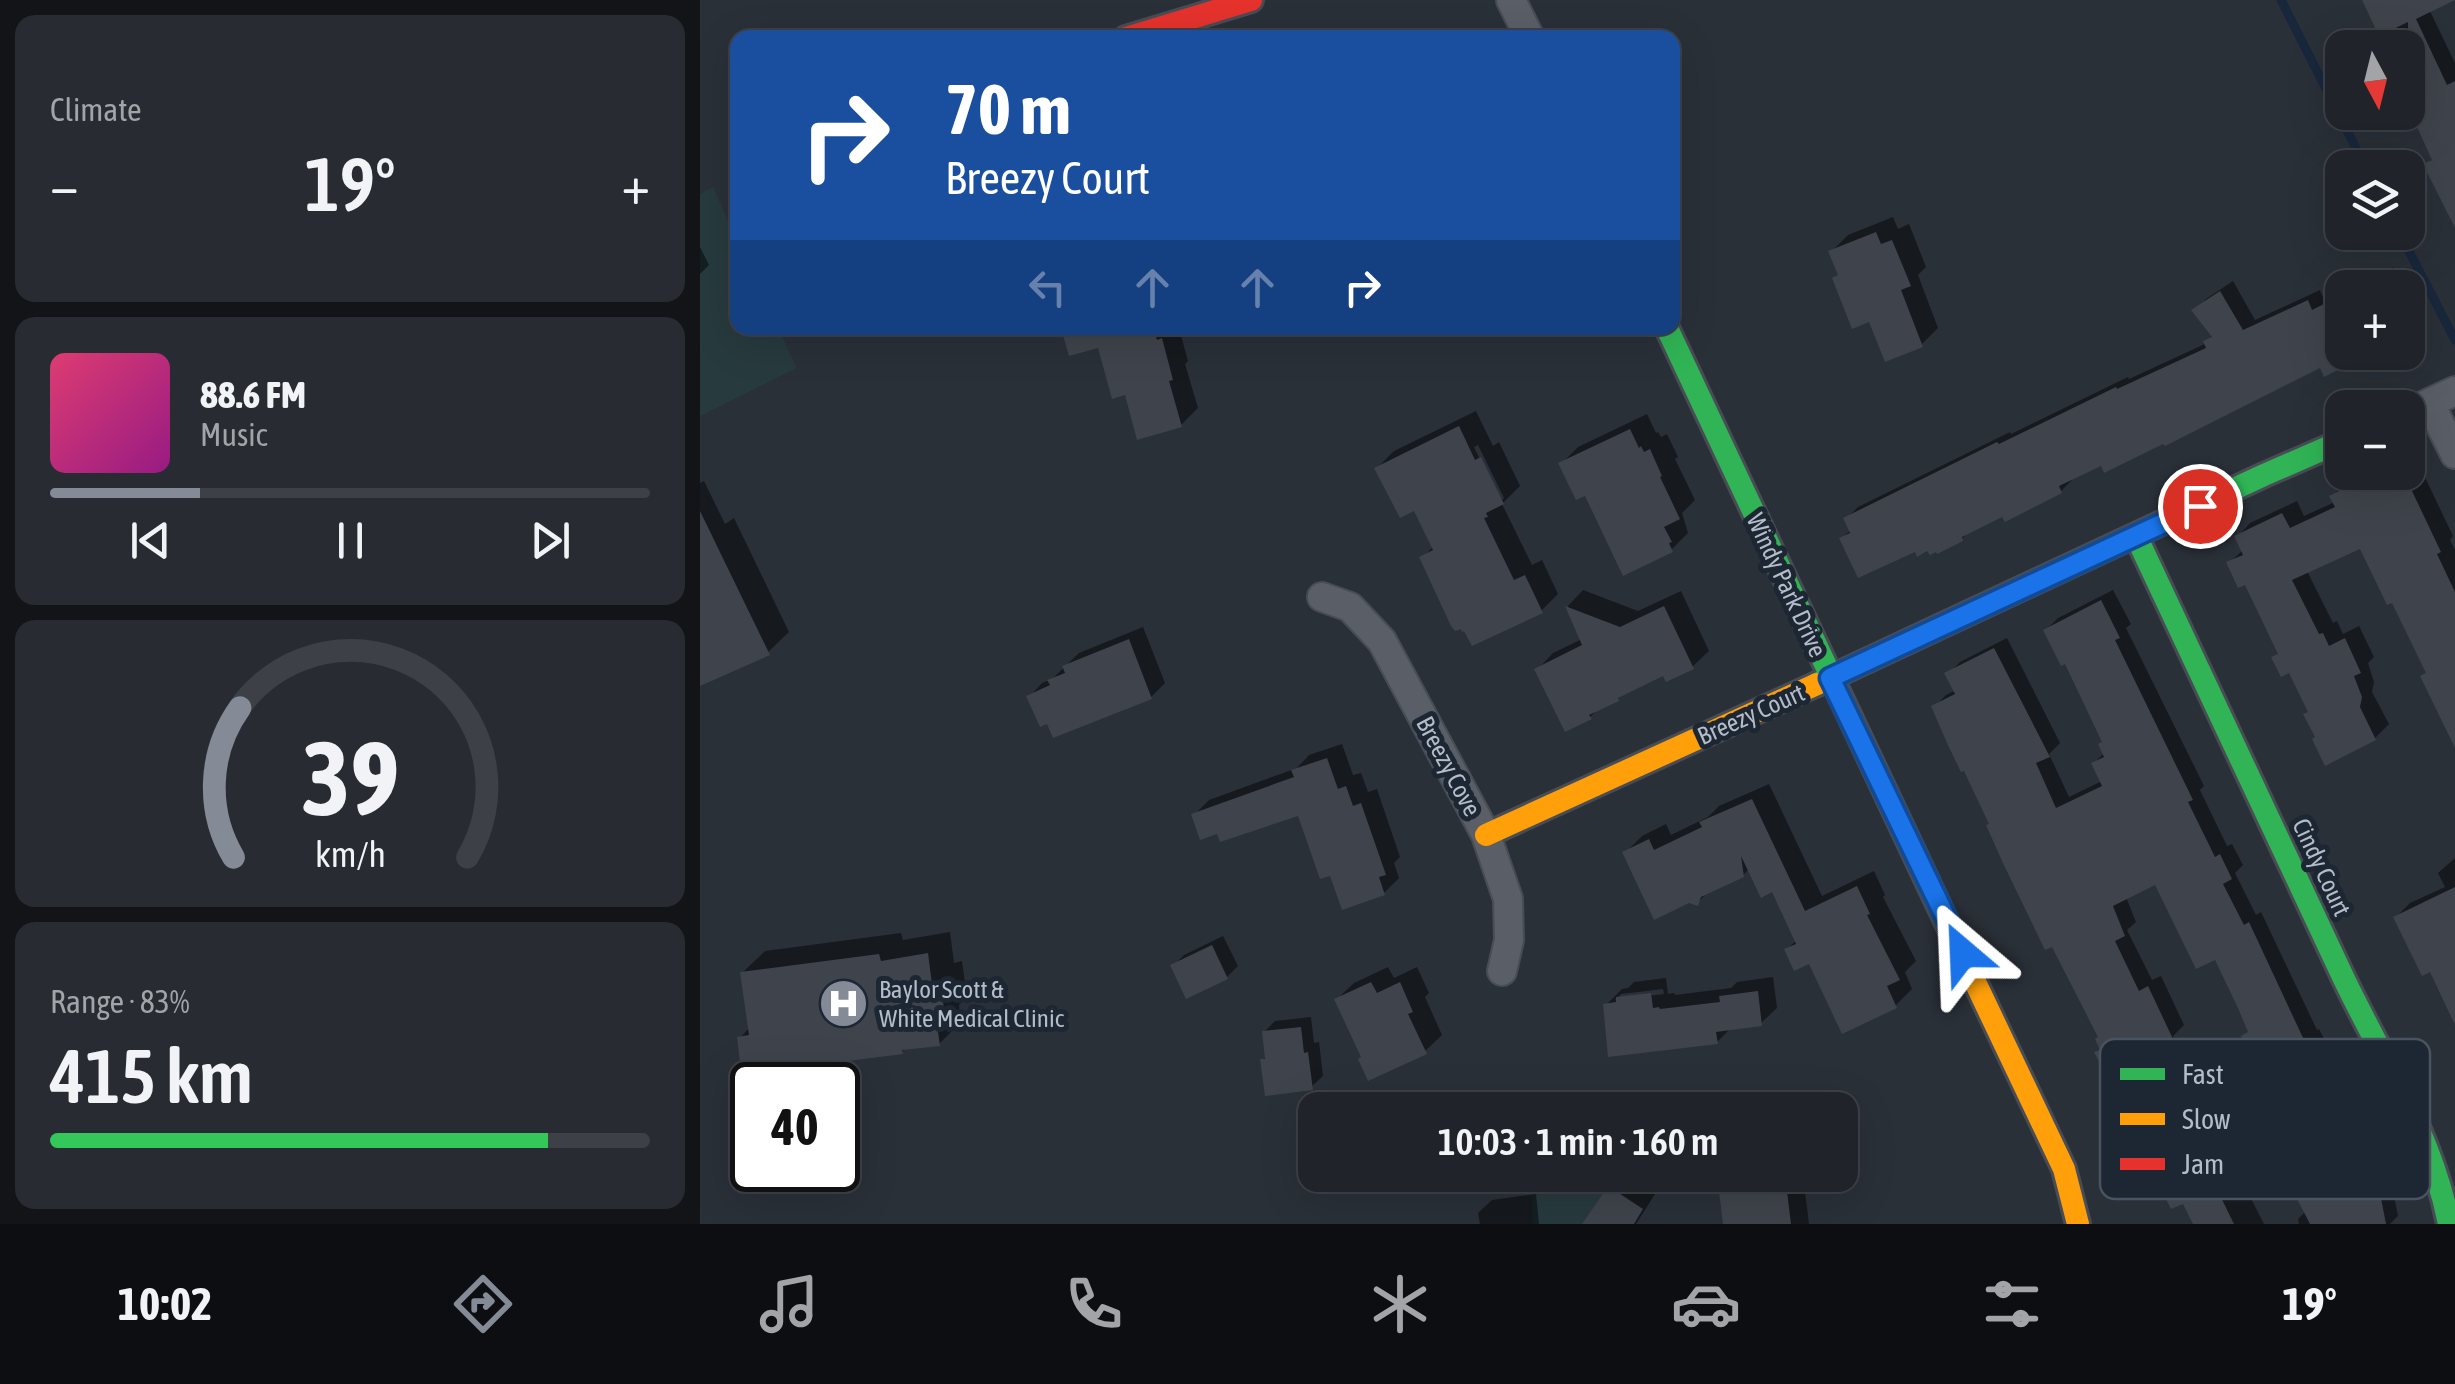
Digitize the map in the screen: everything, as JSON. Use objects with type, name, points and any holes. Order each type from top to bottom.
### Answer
[{"type":"street","points":[[1152,30],[1251,0]]},
{"type":"street","points":[[1512,0],[1526,30]]},
{"type":"street","name":"Windy Park Drive","points":[[1670,335],[2057,1152],[2078,1224]]},
{"type":"street","points":[[2431,403],[2455,454]]},
{"type":"street","name":"Breezy Court","points":[[1486,834],[2325,449]]},
{"type":"street","name":"Cindy Court","points":[[2136,536],[2373,1039]]},
{"type":"street","name":"Breezy Cove","points":[[1322,597],[1350,607],[1382,641],[1486,834],[1508,899],[1509,940],[1502,970]]},
{"type":"street","name":"Cindy Court","points":[[2430,1156],[2443,1190],[2449,1224]]},
{"type":"green space","points":[[713,187],[730,225],[730,335],[781,335],[797,368],[700,416],[700,194]]},
{"type":"green space","points":[[1604,1192],[1582,1224],[1533,1224],[1531,1195]]},
{"type":"building","points":[[2362,0],[2455,0],[2416,19],[2421,30],[2408,30],[2408,22],[2391,30],[2376,30]]},
{"type":"building","points":[[2425,38],[2447,85],[2455,81],[2455,228],[2425,168],[2425,163],[2432,160],[2418,130],[2425,130]]},
{"type":"building","points":[[1876,232],[1881,244],[1892,240],[1911,286],[1901,290],[1923,347],[1885,362],[1869,322],[1852,329],[1832,278],[1838,275],[1828,251]]},
{"type":"building","points":[[2220,291],[2243,330],[2308,300],[2312,310],[2325,304],[2325,370],[2338,370],[2324,377],[2320,368],[2165,446],[2104,473],[2101,466],[2059,486],[2062,493],[2005,522],[2002,517],[1937,554],[1927,551],[1917,557],[1915,552],[1858,578],[1839,538],[1850,533],[1843,518],[1997,442],[2206,348],[2203,341],[2212,337],[2191,310]]},
{"type":"building","points":[[1063,335],[1162,338],[1182,427],[1137,440],[1125,395],[1112,399],[1098,348],[1069,356]]},
{"type":"building","points":[[1459,426],[1475,460],[1481,457],[1504,504],[1484,518],[1514,580],[1525,575],[1543,613],[1472,646],[1464,631],[1455,631],[1451,626],[1419,557],[1433,550],[1414,511],[1400,518],[1374,468]]},
{"type":"building","points":[[1630,429],[1639,448],[1644,452],[1650,449],[1680,519],[1664,527],[1673,552],[1623,576],[1585,496],[1576,500],[1558,463]]},
{"type":"building","points":[[2341,490],[2412,490],[2455,592],[2455,748],[2420,676],[2426,673],[2360,549],[2292,580],[2329,646],[2345,638],[2361,673],[2354,676],[2362,697],[2360,707],[2376,740],[2325,766],[2303,714],[2308,712],[2289,673],[2281,677],[2271,657],[2278,654],[2245,585],[2238,588],[2226,562],[2243,555],[2234,536],[2282,513],[2290,528],[2335,507],[2329,496]]},
{"type":"building","points":[[700,511],[770,655],[700,686]]},
{"type":"building","points":[[2101,600],[2120,638],[2115,640],[2193,800],[2188,802],[2215,857],[2220,854],[2232,879],[2223,884],[2244,925],[2249,922],[2304,1039],[2242,1039],[2241,1036],[2248,1032],[2215,960],[2196,969],[2155,885],[2113,906],[2125,936],[2115,941],[2139,991],[2148,986],[2173,1039],[2100,1039],[2100,1050],[2095,1039],[2098,1037],[2052,947],[2045,950],[1931,706],[1955,694],[1944,673],[1994,648],[2050,757],[2036,763],[2056,808],[2102,786],[2091,763],[2104,757],[2098,744],[2102,742],[2065,664],[2061,666],[2043,630]]},
{"type":"building","points":[[1565,606],[1620,627],[1664,606],[1694,669],[1666,682],[1663,676],[1618,698],[1619,701],[1589,715],[1592,719],[1565,732],[1534,669],[1582,645]]},
{"type":"building","points":[[1129,639],[1152,699],[1053,738],[1047,724],[1040,727],[1026,696],[1050,685],[1047,680],[1065,673],[1062,666]]},
{"type":"building","points":[[1327,758],[1338,789],[1346,786],[1353,806],[1361,803],[1386,875],[1379,877],[1385,895],[1342,910],[1330,876],[1320,879],[1298,816],[1220,842],[1217,834],[1200,840],[1191,814],[1294,777],[1291,770]]},
{"type":"building","points":[[1752,799],[1805,911],[1857,886],[1900,980],[1887,986],[1897,1008],[1842,1034],[1809,964],[1794,971],[1784,949],[1796,944],[1772,892],[1761,898],[1741,856],[1744,877],[1701,897],[1698,906],[1689,903],[1654,920],[1622,852],[1649,839],[1654,850],[1702,827],[1699,822]]},
{"type":"building","points":[[2455,887],[2455,1025],[2430,972],[2422,976],[2393,917]]},
{"type":"building","points":[[1212,945],[1228,979],[1186,999],[1170,965]]},
{"type":"building","name":"Baylor Scott & White Medical Clinic","points":[[928,953],[932,984],[940,982],[946,1022],[937,1024],[940,1046],[840,1062],[740,1062],[737,1037],[749,1035],[740,972],[879,954],[881,961]]},
{"type":"building","points":[[1371,982],[1377,993],[1400,982],[1413,1012],[1408,1014],[1427,1054],[1368,1081],[1334,999]]},
{"type":"building","points":[[1758,991],[1762,1026],[1716,1032],[1718,1044],[1608,1057],[1603,1004],[1616,1002],[1616,997],[1651,993],[1653,1008],[1660,1009],[1720,1002],[1719,996]]},
{"type":"building","points":[[1301,1027],[1313,1090],[1265,1096],[1260,1059],[1265,1059],[1262,1031]]},
{"type":"building","points":[[1604,1192],[1617,1192],[1643,1209],[1634,1224],[1582,1224]]},
{"type":"building","points":[[1719,1192],[1787,1192],[1791,1224],[1723,1224]]},
{"type":"building","points":[[2166,1199],[2222,1199],[2234,1224],[2193,1224],[2183,1204],[2171,1209]]},
{"type":"building","points":[[2297,1199],[2381,1199],[2386,1224],[2310,1224]]},
{"type":"waterway","points":[[2281,0],[2357,150]]},
{"type":"waterway","points":[[2408,250],[2455,340]]},
{"type":"traffic: fast","points":[[1670,335],[1947,923]]},
{"type":"traffic: fast","points":[[1817,684],[2325,448]]},
{"type":"traffic: fast","points":[[2136,536],[2375,1039]]},
{"type":"traffic: fast","points":[[2430,1157],[2449,1224]]},
{"type":"traffic: slow","points":[[1486,835],[1817,684]]},
{"type":"traffic: slow","points":[[1947,923],[2064,1169],[2078,1224]]},
{"type":"traffic: jam","points":[[1152,30],[1251,0]]},
{"type":"place","name":"Baylor Scott & White Medical Clinic","points":[[844,1003]]},
{"type":"route","points":[[1963,953],[1830,678],[2200,506]]}]
